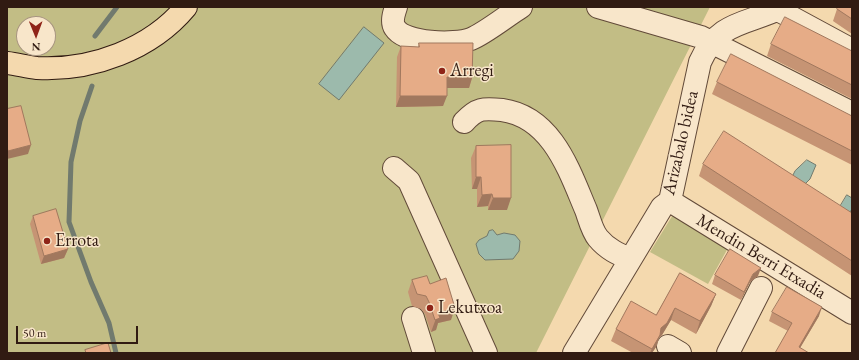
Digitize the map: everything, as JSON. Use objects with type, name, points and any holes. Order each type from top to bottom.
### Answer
[{"type":"main road","points":[[7,63],[38,68],[68,67],[106,61],[141,44],[174,21],[186,7]]},
{"type":"street","points":[[396,7],[393,23],[395,29],[411,38],[438,42],[472,39],[520,7]]},
{"type":"street","points":[[598,7],[700,37],[712,42],[852,113]]},
{"type":"street","points":[[780,8],[852,50]]},
{"type":"street","name":"Arizabalo bidea","points":[[574,353],[662,207],[670,201],[700,62],[705,50],[728,28],[780,8]]},
{"type":"street","points":[[464,122],[472,113],[484,108],[506,111],[522,117],[540,129],[553,141],[565,161],[597,237],[611,250],[630,259]]},
{"type":"street","points":[[394,168],[409,181],[486,353]]},
{"type":"street","name":"Mendin Berri Etxadia","points":[[670,201],[852,312]]},
{"type":"street","points":[[736,350],[763,298]]},
{"type":"street","points":[[413,318],[424,353]]},
{"type":"shaded area","points":[[7,7],[710,7],[536,353],[7,353]]},
{"type":"shaded area","points":[[364,27],[384,43],[339,100],[319,84]]},
{"type":"shaded area","points":[[807,160],[816,165],[810,179],[801,188],[790,181],[795,171]]},
{"type":"shaded area","points":[[847,195],[852,198],[852,209],[844,221],[835,215]]},
{"type":"shaded area","points":[[674,213],[728,248],[708,284],[650,252]]},
{"type":"shaded area","points":[[493,230],[497,235],[504,233],[515,235],[520,241],[519,251],[513,259],[485,260],[479,254],[476,244],[479,240],[487,236],[489,231]]},
{"type":"building","points":[[838,7],[852,7],[852,19],[837,9]]},
{"type":"building","points":[[785,17],[852,51],[852,85],[771,44]]},
{"type":"building","points":[[419,43],[473,43],[472,78],[447,77],[447,96],[400,96],[401,46],[419,47]]},
{"type":"building","points":[[731,54],[852,116],[852,151],[717,82]]},
{"type":"building","points":[[21,106],[31,145],[8,151],[7,109]]},
{"type":"building","points":[[724,131],[852,213],[852,261],[703,164]]},
{"type":"building","points":[[511,145],[511,198],[493,198],[492,194],[482,195],[481,177],[476,177],[476,146]]},
{"type":"building","name":"Errota","points":[[56,209],[68,249],[44,256],[33,216]]},
{"type":"building","points":[[730,249],[761,268],[753,274],[744,292],[715,275]]},
{"type":"building","points":[[680,273],[716,294],[700,321],[675,308],[667,323],[661,328],[660,335],[652,349],[616,329],[631,301],[656,315]]},
{"type":"building","points":[[427,276],[430,284],[446,278],[455,308],[438,313],[440,318],[435,320],[426,296],[417,294],[412,280]]},
{"type":"building","points":[[787,287],[822,307],[799,347],[809,353],[775,353],[792,323],[772,312]]},
{"type":"building","points":[[108,343],[111,353],[86,353],[85,350]]},
{"type":"waterway","points":[[95,36],[117,7]]},
{"type":"waterway","points":[[92,86],[80,121],[71,162],[69,222],[91,282],[109,323],[116,353]]},
{"type":"place","name":"Arregi","points":[[442,71]]},
{"type":"place","name":"Errota","points":[[47,241]]},
{"type":"place","name":"Lekutxoa","points":[[430,308]]}]
